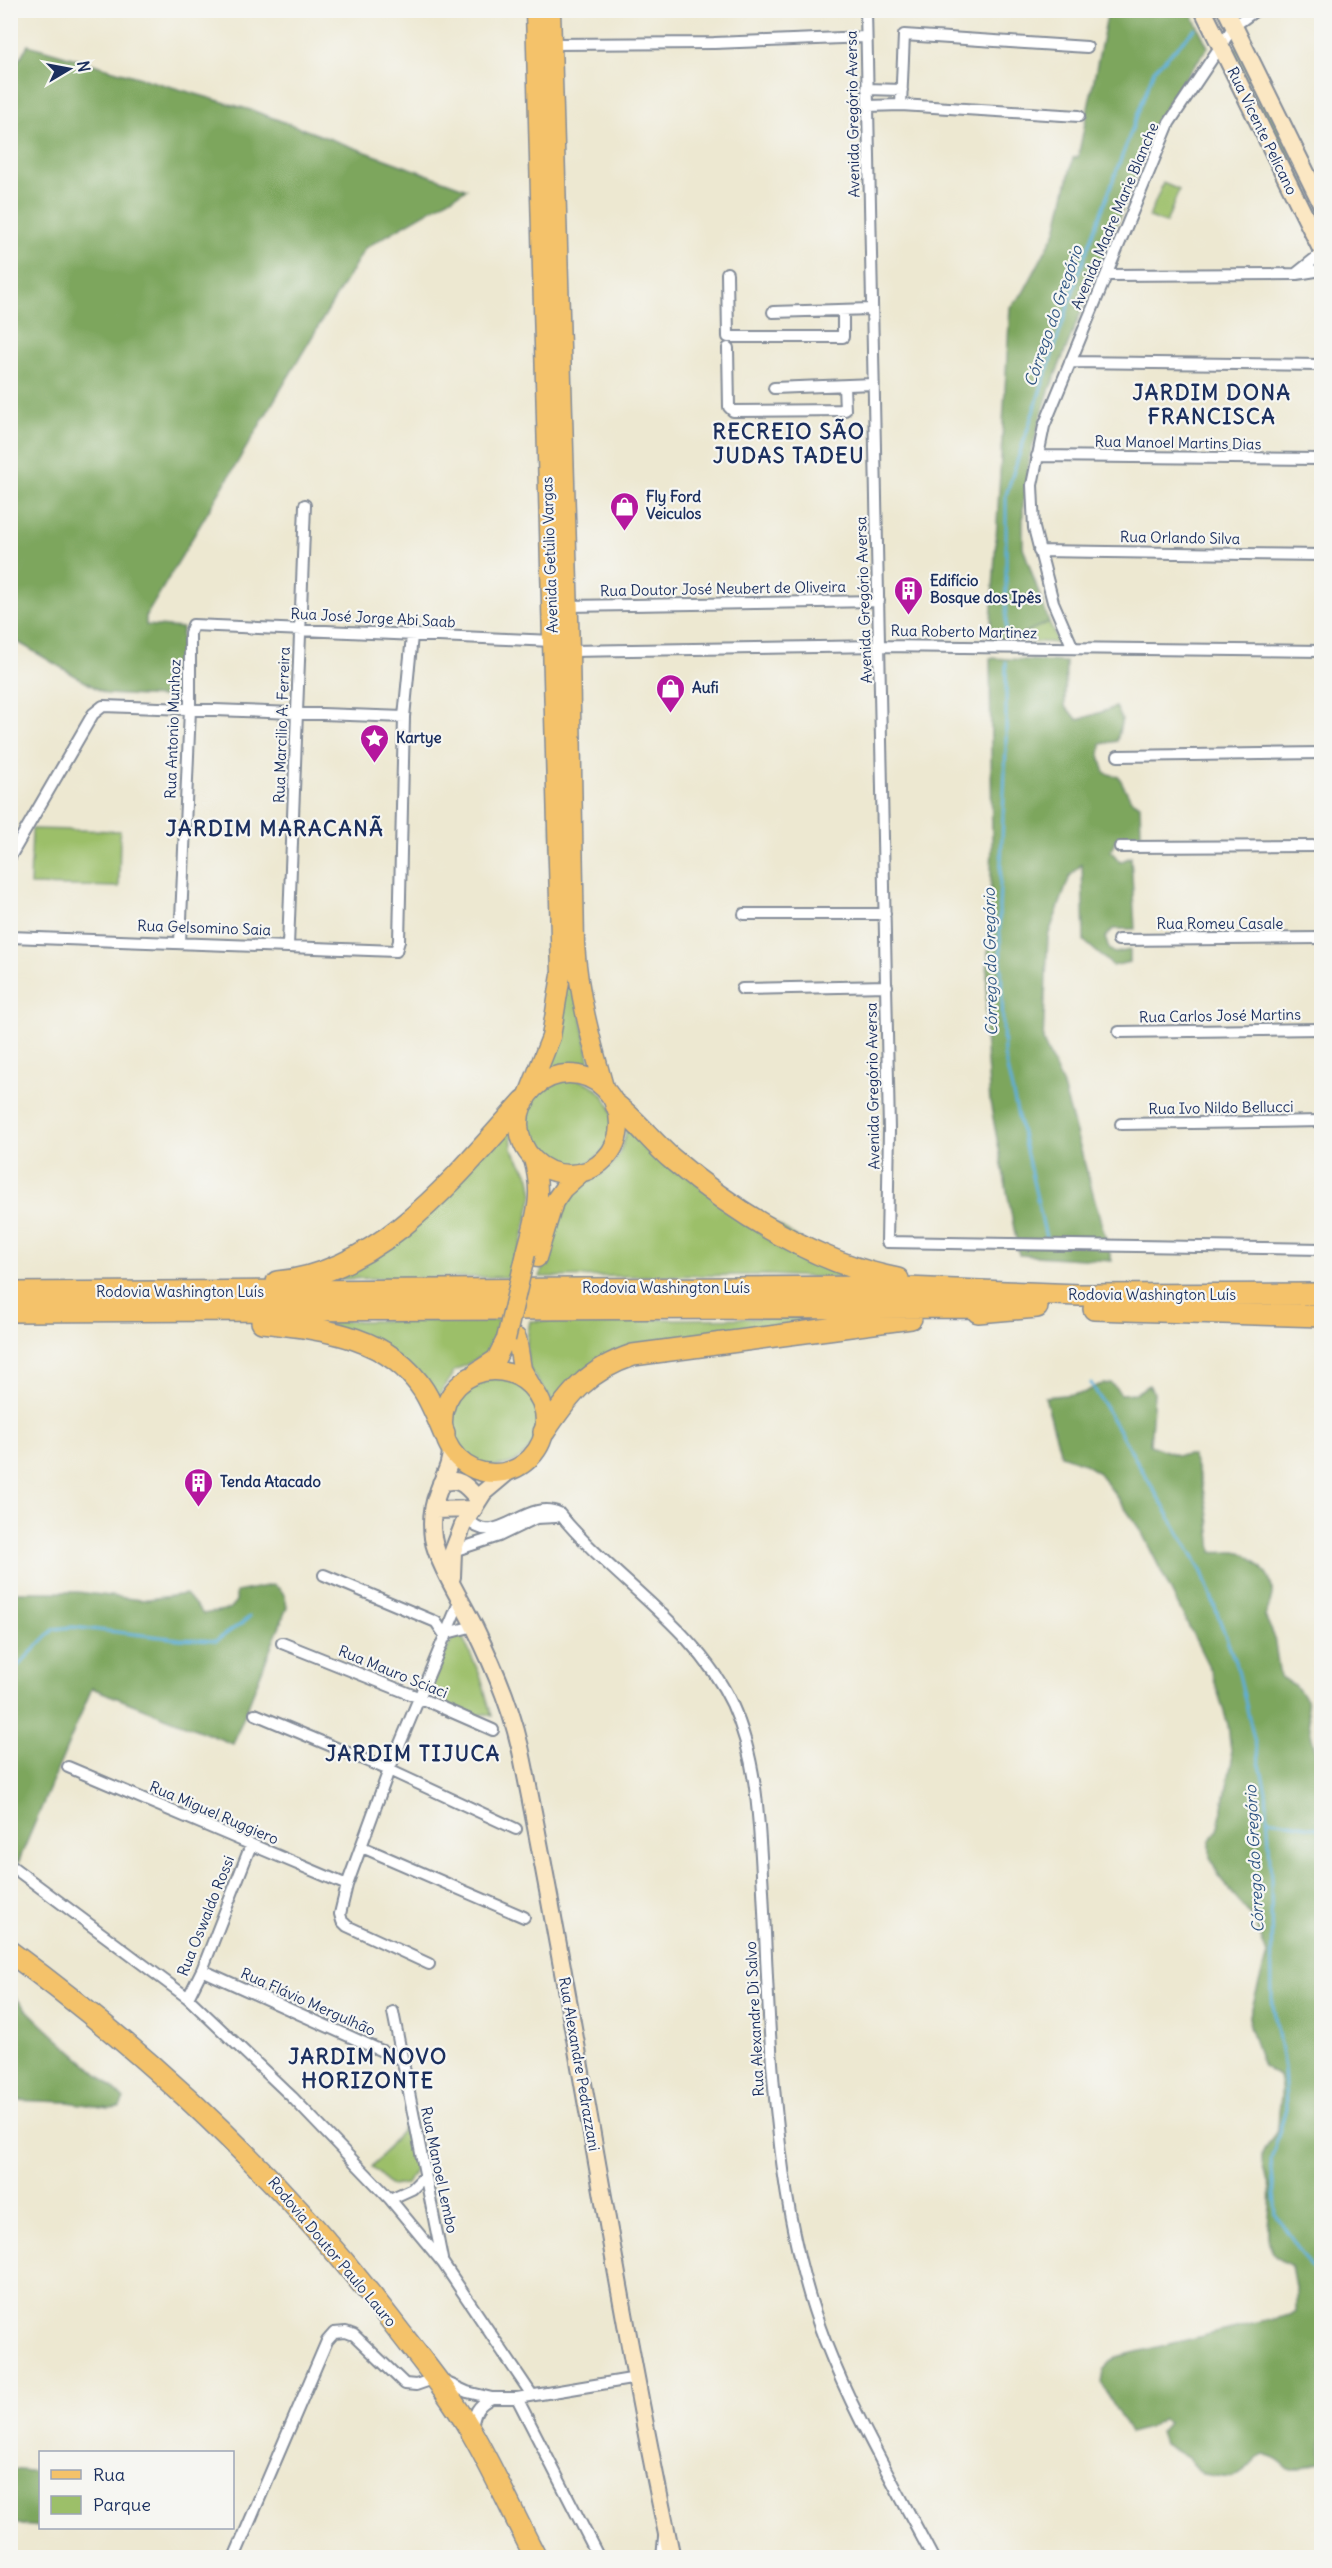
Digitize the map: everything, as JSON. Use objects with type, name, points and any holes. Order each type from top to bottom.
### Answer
[{"type":"highway","points":[[158,1293],[287,1281],[338,1267],[358,1258],[378,1246],[412,1218],[490,1141],[526,1098]]},
{"type":"highway","points":[[616,1105],[628,1114],[649,1138],[696,1179],[739,1210],[785,1237],[842,1262],[885,1277],[969,1292]]},
{"type":"highway","name":"Rodovia Washington Luís","points":[[10,1293],[881,1287],[969,1292],[1322,1294]]},
{"type":"highway","name":"Rodovia Washington Luís","points":[[10,1311],[846,1306],[1036,1307],[1322,1316]]},
{"type":"highway","points":[[544,1432],[564,1402],[588,1377],[616,1360],[633,1354],[921,1316],[1036,1307]]},
{"type":"highway","points":[[169,1311],[326,1330],[366,1342],[398,1362],[412,1376],[424,1391],[447,1441]]},
{"type":"highway","name":"Rodovia Doutor Paulo Lauro","points":[[10,1952],[73,1998],[143,2057],[257,2164],[311,2221],[436,2378],[472,2433],[536,2558]]},
{"type":"main road","name":"Avenida Getúlio Vargas","points":[[526,1098],[550,1037],[561,975],[535,10]]},
{"type":"main road","name":"Avenida Getúlio Vargas","points":[[551,10],[577,975],[586,1022],[604,1087]]},
{"type":"main road","points":[[511,1339],[522,1369],[541,1402],[545,1417],[544,1432],[540,1445],[532,1457],[509,1472],[493,1474],[476,1470],[462,1462],[447,1441],[443,1420],[450,1395],[469,1377],[496,1359],[511,1339],[532,1255],[540,1202],[538,1175],[519,1131],[519,1116],[526,1098],[540,1082],[556,1074],[573,1073],[590,1077],[604,1087],[616,1105],[620,1122],[618,1139],[610,1155],[597,1166],[581,1173],[562,1189],[554,1202],[532,1255]]},
{"type":"main road","points":[[533,1159],[555,1172],[581,1173]]},
{"type":"main road","points":[[469,1377],[485,1371],[503,1371],[519,1377],[533,1388]]},
{"type":"street","name":"Avenida Gregório Aversa","points":[[866,10],[887,986],[890,1189],[887,1242],[1322,1249]]},
{"type":"street","name":"Rua Vicente Pelicano","points":[[1203,10],[1322,252]]},
{"type":"street","name":"Rua Vicente Pelicano","points":[[1226,10],[1322,205]]},
{"type":"street","name":"Avenida Madre Marie Blanche","points":[[1073,648],[1053,602],[1034,528],[1032,485],[1044,426],[1169,123],[1234,26],[1256,10]]},
{"type":"street","points":[[901,105],[904,35],[1087,47]]},
{"type":"street","points":[[552,44],[714,43],[866,37]]},
{"type":"street","points":[[867,89],[902,90]]},
{"type":"street","points":[[868,106],[901,105],[1079,116]]},
{"type":"street","points":[[1297,274],[1322,252]]},
{"type":"street","points":[[1107,275],[1297,274],[1322,270]]},
{"type":"street","points":[[726,273],[728,337],[843,337],[843,311]]},
{"type":"street","points":[[773,312],[871,309]]},
{"type":"street","points":[[728,348],[730,410],[845,410],[844,386]]},
{"type":"street","points":[[1070,362],[1322,366]]},
{"type":"street","points":[[774,388],[873,384]]},
{"type":"street","name":"Rua Manoel Martins Dias","points":[[1037,456],[1321,461]]},
{"type":"street","name":"Rua Marcilio A. Ferreira","points":[[288,946],[305,505]]},
{"type":"street","name":"Rua Orlando Silva","points":[[1039,551],[1322,555]]},
{"type":"street","name":"Rua Doutor José Neubert de Oliveira","points":[[568,606],[879,600]]},
{"type":"street","name":"Rua José Jorge Abi Saab","points":[[193,625],[412,636],[553,640]]},
{"type":"street","name":"Rua Antonio Munhoz","points":[[180,943],[190,709],[190,633],[193,625]]},
{"type":"street","points":[[10,856],[93,714],[102,706],[404,717],[412,636]]},
{"type":"street","name":"Rua Roberto Martinez","points":[[570,651],[881,646],[1322,651]]},
{"type":"street","name":"Rua Gelsomino Saia","points":[[10,937],[396,951],[399,941],[404,717]]},
{"type":"street","points":[[1118,756],[1322,753]]},
{"type":"street","points":[[1120,847],[1322,846]]},
{"type":"street","points":[[744,914],[885,914]]},
{"type":"street","name":"Rua Romeu Casale","points":[[1118,940],[1322,938]]},
{"type":"street","points":[[742,988],[887,986]]},
{"type":"street","name":"Rua Carlos José Martins","points":[[1119,1032],[1322,1029]]},
{"type":"street","name":"Rua Ivo Nildo Bellucci","points":[[1121,1124],[1322,1121]]},
{"type":"street","name":"Rua Alexandre Pedrazzani","points":[[447,1441],[451,1462],[441,1483],[434,1510],[432,1535],[435,1548],[474,1626],[509,1705],[517,1731],[672,2558]]},
{"type":"street","name":"Rua Alexandre Pedrazzani","points":[[452,1581],[450,1565],[455,1540],[484,1492],[509,1472]]},
{"type":"street","points":[[441,1483],[455,1480],[466,1484],[474,1509],[476,1527],[487,1530],[539,1510],[555,1511],[562,1517]]},
{"type":"street","points":[[434,1510],[474,1509]]},
{"type":"street","points":[[432,1535],[453,1551],[499,1536],[536,1518],[562,1517]]},
{"type":"street","name":"Rua Alexandre Di Salvo","points":[[562,1517],[697,1652],[720,1680],[743,1733],[758,1800],[778,2129],[788,2198],[798,2245],[824,2338],[839,2377],[933,2558]]},
{"type":"street","points":[[324,1575],[436,1622],[447,1635]]},
{"type":"street","points":[[429,1964],[344,1923],[340,1914],[347,1885],[389,1770],[460,1600]]},
{"type":"street","points":[[447,1635],[474,1626]]},
{"type":"street","name":"Rua Mauro Sciaci","points":[[282,1643],[493,1730]]},
{"type":"street","points":[[255,1713],[389,1770],[516,1829]]},
{"type":"street","name":"Rua Miguel Ruggiero","points":[[68,1767],[347,1885]]},
{"type":"street","name":"Rua Oswaldo Rossi","points":[[188,1998],[202,1970],[251,1845]]},
{"type":"street","points":[[362,1847],[524,1917]]},
{"type":"street","points":[[10,1865],[188,1998],[292,2097],[390,2199],[443,2263],[532,2395]]},
{"type":"street","name":"Rua Flávio Mergulhão","points":[[202,1970],[402,2060]]},
{"type":"street","name":"Rua Manoel Lembo","points":[[393,2012],[424,2177],[443,2263]]},
{"type":"street","points":[[390,2199],[412,2190],[424,2177]]},
{"type":"street","points":[[234,2558],[327,2341],[334,2333],[346,2332],[354,2336],[405,2384],[416,2385],[436,2378],[467,2392],[492,2398],[517,2398],[637,2379]]},
{"type":"street","points":[[472,2433],[476,2410],[483,2402],[492,2398]]},
{"type":"street","points":[[517,2398],[599,2558]]},
{"type":"street","points":[[662,2558],[665,2525]]},
{"type":"green space","points":[[546,11],[573,966],[591,1070],[563,1068],[544,1075],[554,1047]]},
{"type":"green space","points":[[1108,11],[1190,11],[1208,47],[1169,100],[1147,149],[1049,391],[1030,455],[1023,506],[1023,547],[1049,622],[1008,640],[990,639],[1010,307],[1023,293],[1056,231],[1073,158],[1078,157]]},
{"type":"green space","points":[[28,45],[254,111],[467,189],[365,248],[146,616],[146,625],[182,628],[180,698],[106,694],[11,638],[10,74]]},
{"type":"green space","points":[[1237,47],[1321,214],[1321,239],[1232,51]]},
{"type":"green space","points":[[1163,183],[1179,190],[1166,223],[1149,217]]},
{"type":"green space","points":[[1049,622],[1058,643],[1008,640]]},
{"type":"green space","points":[[990,658],[1066,662],[1065,706],[1078,720],[1116,707],[1122,719],[1117,741],[1101,744],[1100,757],[1105,773],[1119,777],[1131,800],[1140,805],[1141,833],[1116,838],[1111,851],[1120,862],[1131,857],[1135,929],[1113,929],[1105,938],[1110,950],[1115,953],[1130,950],[1130,962],[1113,966],[1084,941],[1082,864],[1070,876],[1048,936],[1043,1041],[1062,1083],[1112,1261],[1019,1255],[990,1102],[985,1035],[992,845]]},
{"type":"green space","points":[[32,829],[120,831],[119,887],[30,885]]},
{"type":"green space","points":[[560,1079],[578,1079],[594,1086],[606,1098],[613,1114],[613,1132],[606,1148],[594,1160],[578,1167],[560,1167],[544,1160],[532,1148],[525,1132],[525,1114],[532,1098],[544,1086]]},
{"type":"green space","points":[[628,1121],[646,1141],[863,1279],[766,1275],[540,1277],[559,1208],[575,1189],[611,1166],[625,1138]]},
{"type":"green space","points":[[511,1123],[512,1149],[530,1177],[533,1195],[513,1277],[321,1279],[350,1266]]},
{"type":"green space","points":[[829,1317],[830,1319],[638,1344],[610,1354],[590,1367],[553,1405],[532,1373],[527,1361],[530,1321]]},
{"type":"green space","points":[[503,1320],[495,1343],[490,1350],[452,1373],[453,1375],[441,1392],[437,1406],[429,1391],[330,1324],[329,1321]]},
{"type":"green space","points":[[495,1378],[512,1381],[526,1391],[536,1405],[539,1422],[536,1439],[526,1453],[512,1463],[495,1466],[478,1463],[464,1453],[454,1439],[451,1422],[454,1405],[464,1391],[478,1381]]},
{"type":"green space","points":[[1111,1383],[1121,1394],[1136,1393],[1149,1385],[1154,1393],[1150,1445],[1177,1455],[1192,1455],[1206,1502],[1212,1552],[1234,1552],[1246,1555],[1261,1567],[1268,1577],[1272,1595],[1265,1616],[1274,1636],[1280,1677],[1295,1685],[1306,1699],[1311,1734],[1321,1774],[1322,2461],[1301,2469],[1289,2469],[1278,2459],[1269,2455],[1262,2456],[1246,2470],[1230,2477],[1202,2474],[1188,2458],[1164,2444],[1160,2432],[1168,2423],[1162,2419],[1149,2428],[1130,2433],[1101,2382],[1103,2370],[1116,2357],[1290,2315],[1296,2311],[1296,2292],[1291,2266],[1276,2256],[1268,2241],[1271,2197],[1262,2161],[1263,2150],[1278,2126],[1280,2082],[1279,2076],[1263,2066],[1249,2027],[1250,2015],[1267,1954],[1255,1921],[1220,1878],[1210,1857],[1210,1842],[1217,1830],[1232,1760],[1228,1725],[1212,1673],[1141,1531],[1099,1473],[1081,1462],[1061,1455],[1045,1397],[1083,1393],[1099,1385]]},
{"type":"green space","points":[[272,1585],[283,1593],[287,1607],[233,1744],[92,1688],[18,1863],[10,1853],[11,1592],[78,1592],[141,1600],[186,1594],[203,1614],[229,1609],[236,1601],[236,1592]]},
{"type":"green space","points":[[458,1634],[462,1636],[480,1675],[492,1716],[486,1714],[473,1716],[435,1700],[431,1686],[453,1636]]},
{"type":"green space","points":[[10,1996],[16,1998],[41,2024],[124,2099],[120,2107],[11,2100]]},
{"type":"green space","points":[[406,2125],[415,2170],[407,2184],[391,2186],[372,2167]]},
{"type":"green space","points":[[10,2469],[39,2472],[39,2527],[11,2521]]},
{"type":"waterway","name":"Córrego do Gregório","points":[[1006,634],[1006,495],[1082,264],[1154,70],[1195,29]]},
{"type":"waterway","name":"Córrego do Gregório","points":[[1006,662],[1006,747],[999,908],[1004,1055],[1047,1242]]},
{"type":"waterway","name":"Córrego do Gregório","points":[[1091,1383],[1202,1572],[1238,1670],[1266,1791],[1271,1880],[1272,2000],[1284,2067],[1286,2109],[1271,2160],[1276,2215],[1322,2283]]},
{"type":"waterway","points":[[10,1674],[54,1629],[72,1627],[216,1641],[250,1617]]},
{"type":"waterway","points":[[1267,1819],[1322,1829]]},
{"type":"place","name":"Fly Ford Veiculos","points":[[625,532]]},
{"type":"place","name":"Edifício Bosque dos Ipês","points":[[909,616]]},
{"type":"place","name":"Aufi","points":[[671,714]]},
{"type":"place","name":"Kartye","points":[[375,764]]},
{"type":"place","name":"Tenda Atacado","points":[[199,1508]]},
{"type":"district","name":"JARDIM DONA FRANCISCA","points":[[1212,405]]},
{"type":"district","name":"RECREIO SÃO JUDAS TADEU","points":[[789,444]]},
{"type":"district","name":"JARDIM MARACANÃ","points":[[275,829]]},
{"type":"district","name":"JARDIM TIJUCA","points":[[413,1754]]},
{"type":"district","name":"JARDIM NOVO HORIZONTE","points":[[368,2069]]}]
